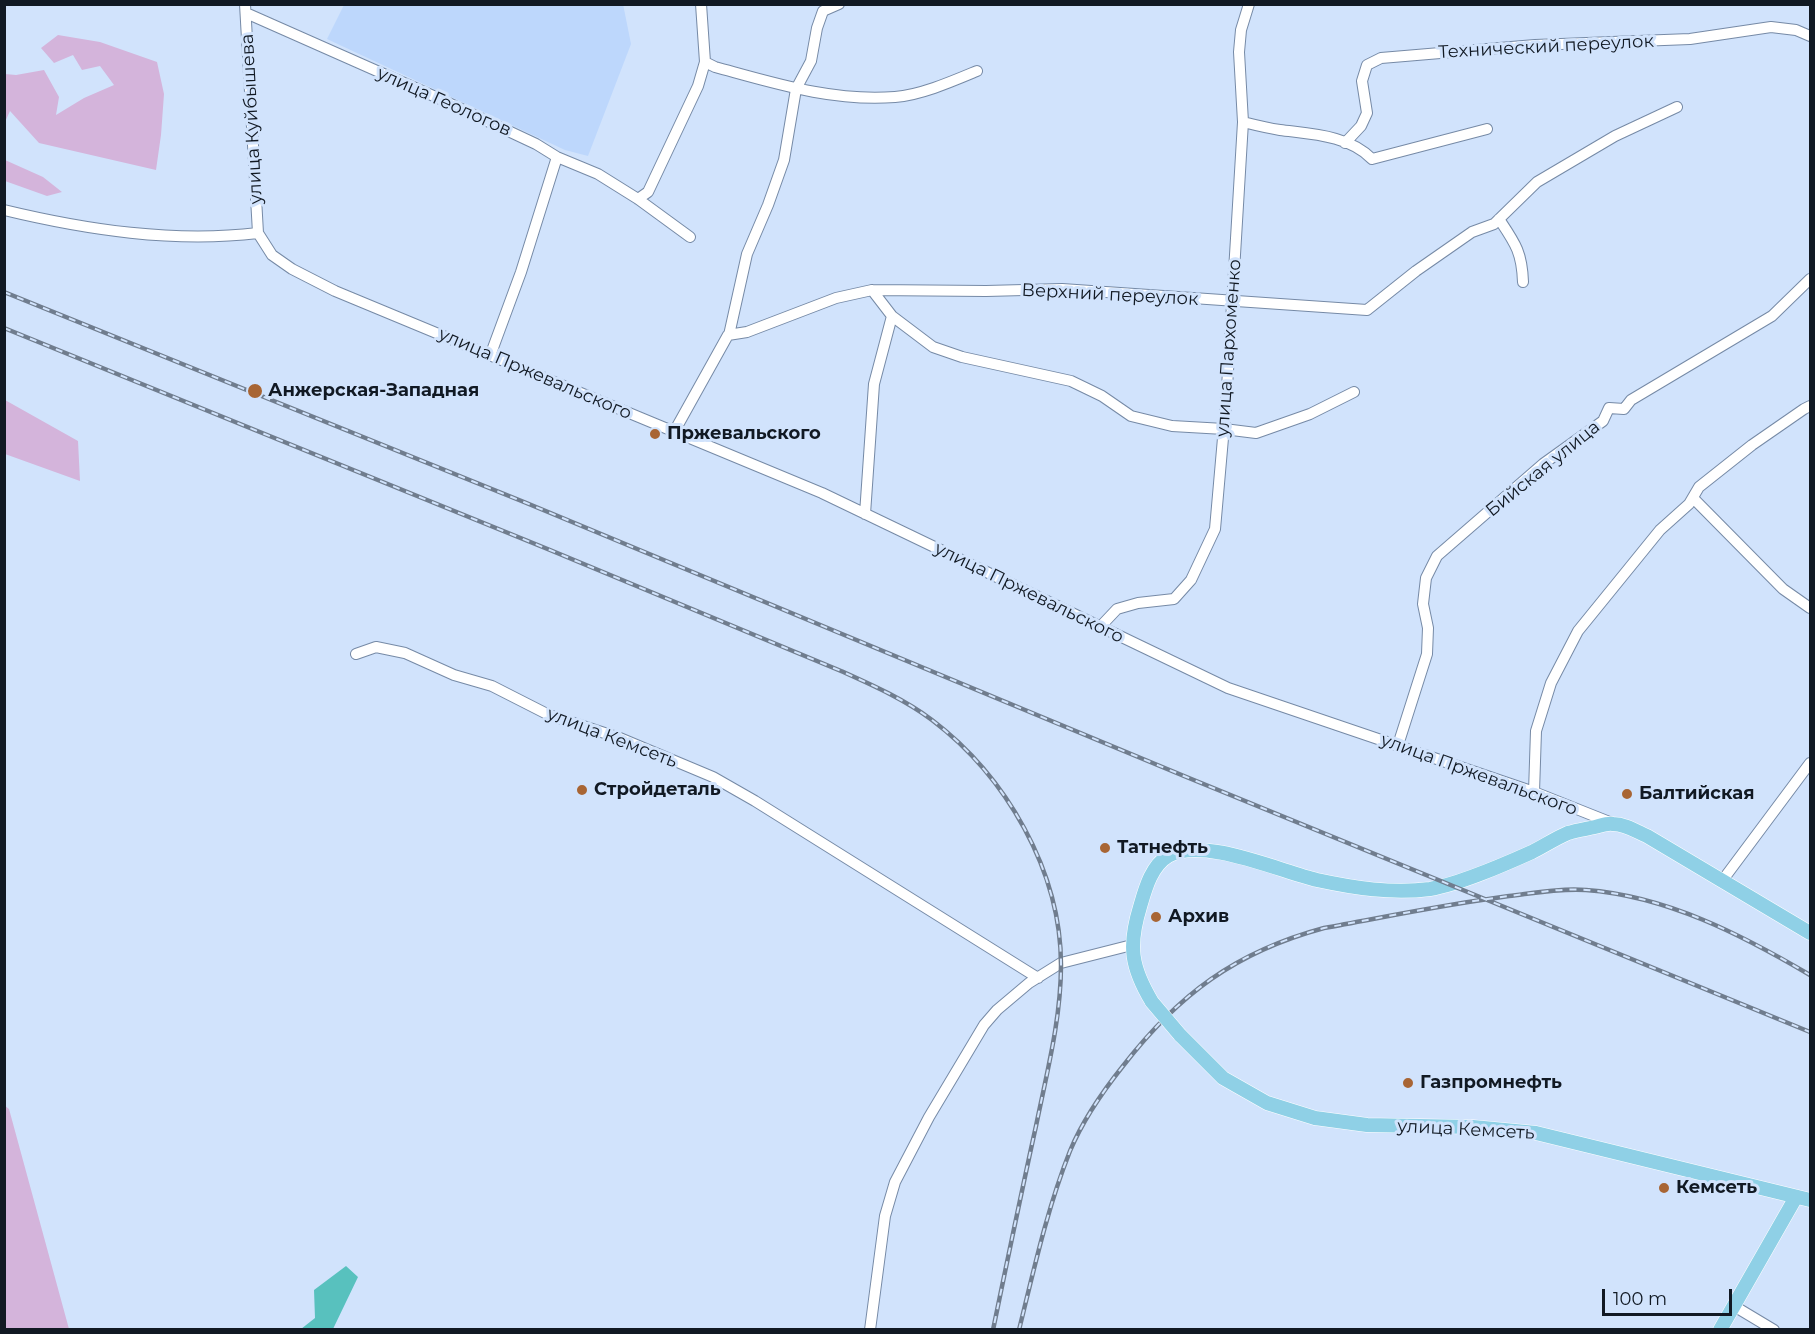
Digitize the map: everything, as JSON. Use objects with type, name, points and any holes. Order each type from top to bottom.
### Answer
[{"type":"main road","name":"улица Пржевальского","points":[[1612,823],[1628,827],[1647,836],[1810,933]]},
{"type":"main road","name":"улица Кемсеть","points":[[1612,823],[1568,833],[1532,852],[1445,886],[1413,891],[1392,891],[1344,885],[1218,852],[1185,850],[1162,860],[1151,877],[1139,910],[1132,945],[1133,962],[1138,978],[1152,1002],[1180,1035],[1223,1078],[1267,1103],[1315,1118],[1366,1125],[1473,1127],[1536,1132],[1810,1200]]},
{"type":"main road","points":[[1720,1329],[1796,1197]]},
{"type":"street","points":[[638,199],[648,192],[698,86],[705,62],[701,4]]},
{"type":"street","points":[[674,432],[728,335],[747,254],[784,160],[796,89],[811,61],[817,28],[824,11],[840,4]]},
{"type":"street","name":"улица Пархоменко","points":[[1100,627],[1117,609],[1138,603],[1174,599],[1191,580],[1215,529],[1224,429],[1243,122],[1240,30],[1249,4]]},
{"type":"street","name":"улица Геологов","points":[[245,9],[536,144],[557,157],[598,174],[638,199],[690,237]]},
{"type":"street","name":"улица Куйбышева","points":[[245,9],[258,233]]},
{"type":"street","name":"Технический переулок","points":[[1346,142],[1361,126],[1367,113],[1362,81],[1367,65],[1381,58],[1535,45],[1690,39],[1771,27],[1796,30],[1810,36]]},
{"type":"street","points":[[705,62],[715,67],[796,89],[846,98],[897,97],[950,83],[977,71]]},
{"type":"street","name":"Верхний переулок","points":[[872,290],[1062,289],[1367,310],[1416,271],[1472,232],[1494,224],[1537,182],[1614,136],[1677,107]]},
{"type":"street","points":[[1243,122],[1277,130],[1323,135],[1346,142],[1372,159],[1486,129]]},
{"type":"street","points":[[490,356],[521,272],[557,157]]},
{"type":"street","points":[[4,210],[53,222],[168,236],[233,236],[258,233]]},
{"type":"street","points":[[1499,219],[1514,242],[1522,260],[1523,282]]},
{"type":"street","name":"улица Пржевальского","points":[[258,233],[272,255],[335,291],[822,494],[1228,688],[1534,792],[1612,823]]},
{"type":"street","name":"Бийская улица","points":[[1398,746],[1427,654],[1428,628],[1423,604],[1426,578],[1437,556],[1543,464],[1603,421],[1609,408],[1624,409],[1631,400],[1772,315],[1810,279]]},
{"type":"street","points":[[728,335],[747,332],[836,298],[872,290],[892,316],[933,347],[962,357],[1071,381],[1102,396],[1131,416],[1172,426],[1256,433],[1310,414],[1354,392]]},
{"type":"street","points":[[865,514],[874,384],[892,316]]},
{"type":"street","points":[[1534,792],[1536,731],[1551,683],[1578,631],[1660,530],[1689,504],[1698,487],[1752,445],[1810,406]]},
{"type":"street","points":[[1693,498],[1783,589],[1810,608]]},
{"type":"street","name":"улица Кемсеть","points":[[356,654],[376,647],[405,653],[454,675],[492,686],[549,715],[620,738],[713,777],[755,801],[1034,981]]},
{"type":"street","points":[[1722,881],[1810,763]]},
{"type":"street","points":[[870,1329],[885,1216],[895,1182],[929,1117],[984,1025],[997,1010],[1061,963],[1132,945]]},
{"type":"street","points":[[1734,1306],[1774,1329]]},
{"type":"shaded area","points":[[623,4],[631,44],[588,156],[565,150],[327,39],[344,5]]},
{"type":"shaded area","points":[[58,35],[100,42],[157,62],[164,94],[156,170],[39,143],[10,111],[5,122],[5,74],[16,75],[44,70],[59,97],[56,115],[84,98],[114,85],[100,66],[82,70],[73,55],[54,63],[41,48]]},
{"type":"shaded area","points":[[5,160],[43,177],[62,192],[47,196],[5,181]]},
{"type":"shaded area","points":[[5,400],[78,441],[80,481],[5,454]]},
{"type":"shaded area","points":[[4,1105],[9,1109],[69,1329],[5,1329]]},
{"type":"shaded area","points":[[346,1266],[358,1277],[333,1329],[301,1329],[315,1318],[314,1290]]},
{"type":"railway","points":[[4,292],[524,502],[1184,776],[1810,1032]]},
{"type":"railway","points":[[4,328],[841,671],[910,705],[959,743],[1005,797],[1040,861],[1051,895],[1058,930],[1061,965],[1059,1005],[1053,1046],[993,1330]]},
{"type":"railway","points":[[1019,1330],[1054,1195],[1070,1151],[1094,1107],[1144,1041],[1187,997],[1236,963],[1263,950],[1324,928],[1486,899],[1548,891],[1586,890],[1646,900],[1675,909],[1731,932],[1810,975]]},
{"type":"place","name":"Анжерская-Западная","points":[[255,391]]},
{"type":"place","name":"Пржевальского","points":[[655,434]]},
{"type":"place","name":"Стройдеталь","points":[[582,790]]},
{"type":"place","name":"Балтийская","points":[[1627,794]]},
{"type":"place","name":"Татнефть","points":[[1105,848]]},
{"type":"place","name":"Архив","points":[[1156,917]]},
{"type":"place","name":"Газпромнефть","points":[[1408,1083]]},
{"type":"place","name":"Кемсеть","points":[[1664,1188]]}]
